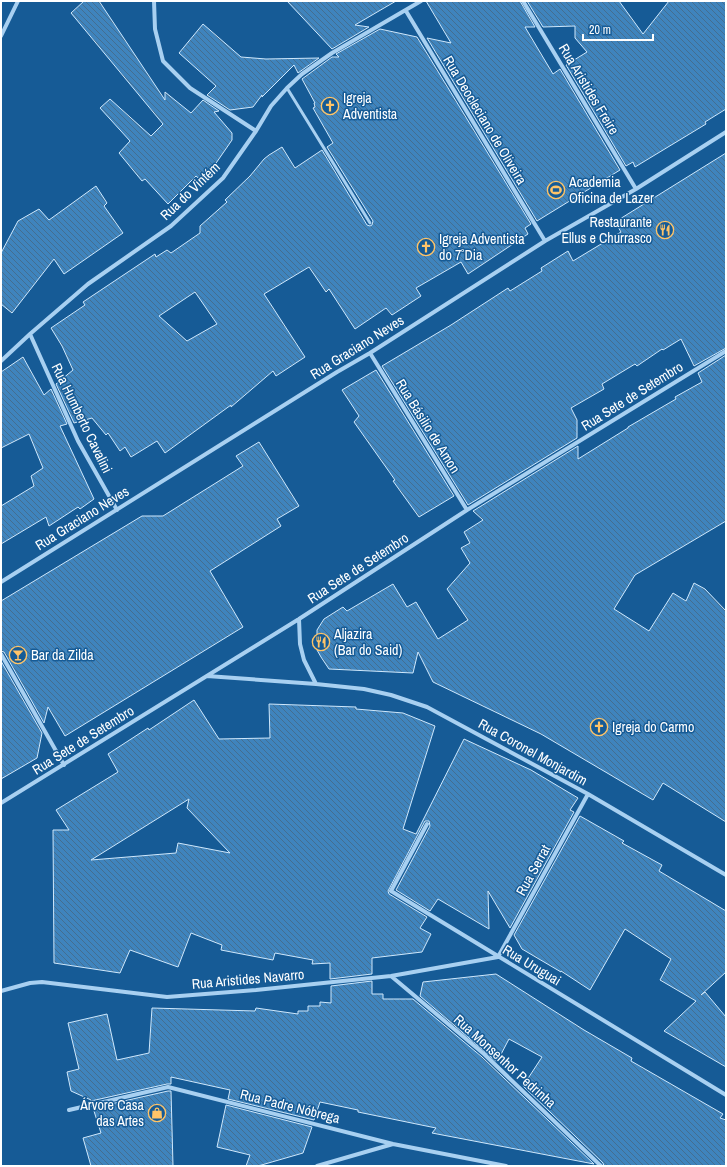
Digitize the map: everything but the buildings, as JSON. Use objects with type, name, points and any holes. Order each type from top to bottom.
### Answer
[{"type":"street","points":[[1,36],[18,1]]},
{"type":"street","points":[[154,1],[155,29],[163,60],[190,88],[256,131]]},
{"type":"street","name":"Rua do Vintém","points":[[1,361],[88,284],[171,226],[223,178],[256,131],[271,106],[302,74],[332,53],[421,1]]},
{"type":"street","name":"Rua Aristides Freire","points":[[523,1],[636,189]]},
{"type":"street","name":"Rua Deocleciano de Oliveira","points":[[406,10],[546,241]]},
{"type":"street","name":"Rua Graciano Neves","points":[[1,582],[337,372],[370,353],[546,241],[636,189],[726,132]]},
{"type":"street","name":"Rua Humberto Cavalini","points":[[30,334],[78,441],[117,510]]},
{"type":"street","name":"Rua Sete de Setembro","points":[[1,803],[299,619],[467,510],[726,351]]},
{"type":"street","name":"Rua Básilio de Amon","points":[[370,353],[467,510]]},
{"type":"street","points":[[299,619],[300,644],[304,660],[316,684]]},
{"type":"street","points":[[1,654],[64,765]]},
{"type":"street","name":"Rua Coronel Monjardim","points":[[207,676],[364,689],[390,695],[427,707],[588,794],[726,875]]},
{"type":"street","name":"Rua Serrat","points":[[498,957],[588,794]]},
{"type":"street","name":"Rua Uruguai","points":[[427,824],[391,891],[726,1095]]},
{"type":"street","name":"Rua Aristides Navarro","points":[[1,991],[30,982],[42,982],[167,997],[256,990],[391,976],[498,957]]},
{"type":"street","name":"Rua Monsenhor Pedrinha","points":[[391,976],[484,1054],[601,1166]]},
{"type":"street","name":"Rua Padre Nóbrega","points":[[69,1110],[168,1087],[393,1144],[506,1166]]},
{"type":"street","points":[[317,1166],[393,1144]]},
{"type":"lane","points":[[287,88],[370,223]]},
{"type":"place","name":"Igreja Adventista","points":[[330,106]]},
{"type":"place","name":"Academia Oficina de Lazer","points":[[556,190]]},
{"type":"place","name":"Restaurante Ellus e Churrasco","points":[[665,230]]},
{"type":"place","name":"Igreja Adventista do 7˚ Dia","points":[[426,247]]},
{"type":"place","name":"Aljazira (Bar do Said)","points":[[321,642]]},
{"type":"place","name":"Bar da Zilda","points":[[18,655]]},
{"type":"place","name":"Igreja do Carmo","points":[[599,727]]},
{"type":"place","name":"Árvore Casa das Artes","points":[[157,1113]]}]
